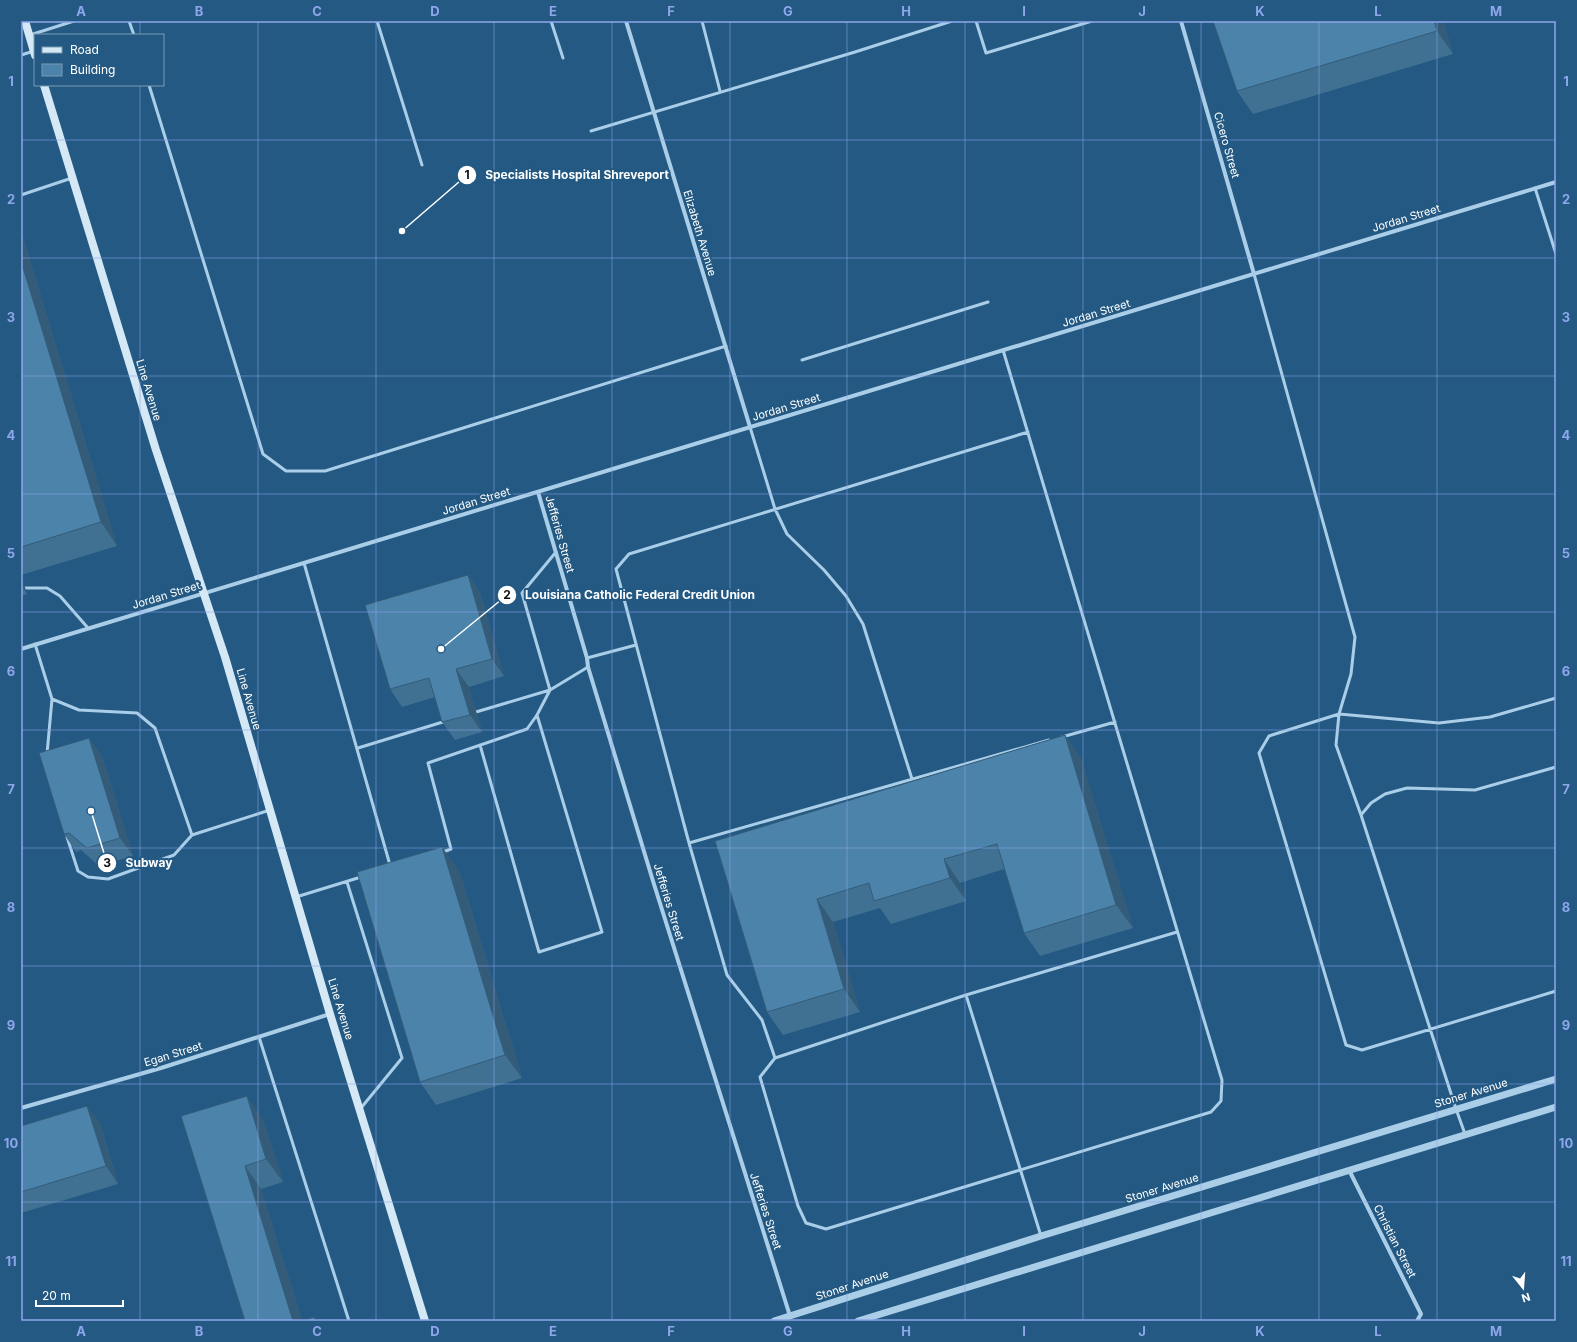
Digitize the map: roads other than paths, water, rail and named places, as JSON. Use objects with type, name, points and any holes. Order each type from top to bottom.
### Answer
[{"type":"main road","points":[[25,21],[34,53]]},
{"type":"main road","name":"Line Avenue","points":[[44,86],[156,450],[226,657],[330,1014],[425,1321]]},
{"type":"street","name":"Elizabeth Avenue","points":[[626,21],[750,427]]},
{"type":"street","name":"Cicero Street","points":[[1181,21],[1254,274]]},
{"type":"street","name":"Jordan Street","points":[[21,649],[1556,182]]},
{"type":"street","name":"Jefferies Street","points":[[538,492],[587,658],[588,667],[655,888],[790,1316]]},
{"type":"street","name":"Egan Street","points":[[21,1108],[161,1068],[330,1014]]},
{"type":"street","name":"Stoner Avenue","points":[[774,1321],[1041,1236],[1556,1079]]},
{"type":"street","points":[[858,1321],[1556,1107]]},
{"type":"street","name":"Christian Street","points":[[1349,1170],[1421,1314],[1417,1321]]},
{"type":"lane","points":[[29,35],[74,21]]},
{"type":"lane","points":[[129,21],[134,34]]},
{"type":"lane","points":[[377,21],[422,165]]},
{"type":"lane","points":[[552,21],[563,58]]},
{"type":"lane","points":[[702,21],[720,91]]},
{"type":"lane","points":[[934,21],[936,26]]},
{"type":"lane","points":[[591,130],[855,52],[952,21]]},
{"type":"lane","points":[[976,21],[986,53],[1092,21]]},
{"type":"lane","points":[[21,55],[34,53]]},
{"type":"lane","points":[[149,86],[263,454],[286,471],[325,470],[726,346]]},
{"type":"lane","points":[[21,195],[73,178]]},
{"type":"lane","points":[[1535,188],[1556,254]]},
{"type":"lane","points":[[1254,274],[1355,637],[1351,674],[1339,714],[1336,745],[1361,815],[1456,1109],[1466,1134]]},
{"type":"lane","points":[[802,360],[988,302]]},
{"type":"lane","points":[[1003,350],[1222,1080],[1221,1101],[1211,1112],[826,1229],[806,1223],[798,1206],[760,1078],[775,1058],[966,995],[1177,932]]},
{"type":"lane","points":[[750,427],[775,509],[787,534],[833,580],[846,596],[863,624],[912,779]]},
{"type":"lane","points":[[775,1058],[762,1020],[727,976],[689,843],[616,569],[629,554],[1028,432]]},
{"type":"lane","points":[[436,854],[452,849],[428,763],[527,729],[537,715],[550,690],[522,592],[556,552]]},
{"type":"lane","points":[[304,563],[358,748],[391,869]]},
{"type":"lane","points":[[25,588],[47,588],[60,596],[88,628]]},
{"type":"lane","points":[[35,644],[52,698],[47,740],[47,759]]},
{"type":"lane","points":[[587,658],[636,645]]},
{"type":"lane","points":[[476,712],[550,690],[588,667]]},
{"type":"lane","points":[[52,698],[79,710],[137,713],[155,728],[192,835]]},
{"type":"lane","points":[[1556,698],[1490,716],[1439,722],[1339,714],[1269,736],[1259,753],[1346,1045],[1362,1050],[1556,992]]},
{"type":"lane","points":[[480,745],[539,952],[602,932],[537,715]]},
{"type":"lane","points":[[358,748],[449,720]]},
{"type":"lane","points":[[689,843],[1114,722]]},
{"type":"lane","points":[[1361,815],[1371,803],[1385,794],[1407,788],[1475,790],[1556,767]]},
{"type":"lane","points":[[64,830],[78,871],[88,877],[108,879],[174,855],[192,835],[270,810]]},
{"type":"lane","points":[[296,897],[369,875]]},
{"type":"lane","points":[[346,882],[402,1058],[360,1110]]},
{"type":"lane","points":[[966,995],[1019,1170],[1041,1236]]},
{"type":"lane","points":[[258,1037],[349,1321]]},
{"type":"place","name":"Specialists Hospital Shreveport","points":[[402,231]]},
{"type":"place","name":"Louisiana Catholic Federal Credit Union","points":[[441,649]]},
{"type":"place","name":"Subway","points":[[91,811]]}]
